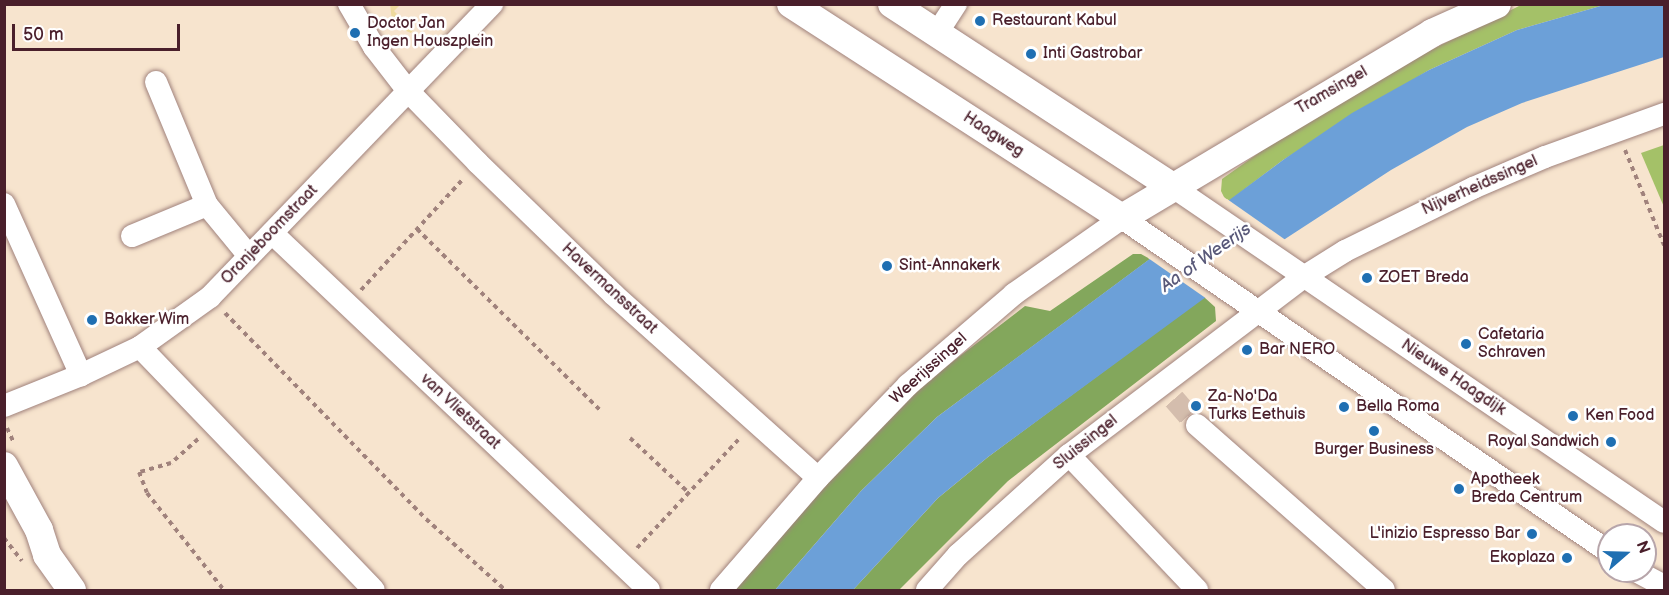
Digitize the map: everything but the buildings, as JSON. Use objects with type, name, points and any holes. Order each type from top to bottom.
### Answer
[{"type":"main road","name":"Haagweg","points":[[791,4],[1122,218]]},
{"type":"main road","points":[[892,4],[1173,187]]},
{"type":"main road","name":"Tramsingel","points":[[1173,187],[1432,33],[1497,4]]},
{"type":"main road","name":"Weerijssingel","points":[[1122,218],[1173,187]]},
{"type":"main road","points":[[4,466],[39,530],[47,555],[72,591]]},
{"type":"main road","points":[[4,507],[34,547],[47,555]]},
{"type":"street","points":[[349,4],[386,62],[408,91]]},
{"type":"street","name":"Oranjeboomstraat","points":[[4,405],[81,375],[140,347],[210,297],[492,4]]},
{"type":"street","points":[[937,33],[956,4]]},
{"type":"street","points":[[156,82],[207,205],[249,256]]},
{"type":"street","name":"Havermansstraat","points":[[408,91],[478,163],[613,294],[818,478]]},
{"type":"street","name":"Nijverheidssingel","points":[[1258,309],[1345,251],[1473,188],[1545,157],[1665,114]]},
{"type":"street","name":"Nieuwe Haagdijk","points":[[1173,187],[1665,522]]},
{"type":"street","points":[[4,204],[81,375]]},
{"type":"street","points":[[132,236],[207,205]]},
{"type":"street","name":"Haagweg","points":[[1122,218],[1258,309]]},
{"type":"street","name":"Weerijssingel","points":[[722,591],[818,478],[908,385],[1014,294],[1122,218]]},
{"type":"street","name":"van Vlietstraat","points":[[272,233],[649,591]]},
{"type":"street","points":[[1258,309],[1597,544]]},
{"type":"street","name":"Sluissingel","points":[[927,591],[958,555],[1069,455],[1167,391],[1258,309]]},
{"type":"street","points":[[140,347],[374,591]]},
{"type":"street","points":[[1197,425],[1384,591]]},
{"type":"street","points":[[1069,455],[1197,591]]},
{"type":"path","points":[[1617,130],[1665,245]]},
{"type":"path","points":[[348,305],[478,163]]},
{"type":"path","points":[[417,229],[601,411]]},
{"type":"path","points":[[210,297],[426,519],[505,591]]},
{"type":"path","points":[[622,565],[755,422]]},
{"type":"path","points":[[214,424],[171,463],[139,472],[147,493],[224,591]]},
{"type":"path","points":[[630,438],[689,493]]},
{"type":"green space","points":[[1523,4],[1604,5],[1517,30],[1429,70],[1283,160],[1229,201],[1224,197],[1221,191],[1222,179],[1339,96]]},
{"type":"green space","points":[[1664,145],[1664,207],[1641,153]]},
{"type":"green space","points":[[1133,254],[1141,254],[1150,259],[937,417],[861,491],[775,590],[731,590],[775,536],[913,392],[1025,306],[1050,311]]},
{"type":"green space","points":[[1204,297],[1215,307],[1216,321],[1008,481],[899,590],[853,590],[938,498],[988,457]]},
{"type":"sand","points":[[390,4],[400,5],[394,11],[413,30],[411,33],[397,27],[392,21]]},
{"type":"water","name":"Aa of Weerijs","points":[[1604,5],[1664,5],[1664,57],[1522,103],[1467,127],[1391,170],[1285,239],[988,457],[938,498],[853,590],[775,590],[861,491],[937,417],[1283,160],[1352,113],[1429,70],[1517,30]]},
{"type":"pier","points":[[1227,199],[1287,241],[1207,299],[1148,258]]},
{"type":"tunnel","points":[[1174,399],[1197,425]]},
{"type":"place","name":"Restaurant Kabul","points":[[980,21]]},
{"type":"place","name":"Doctor Jan Ingen Houszplein","points":[[355,33]]},
{"type":"place","name":"Inti Gastrobar","points":[[1031,54]]},
{"type":"place","name":"Sint-Annakerk","points":[[887,266]]},
{"type":"place","name":"ZOET Breda","points":[[1367,278]]},
{"type":"place","name":"Bakker Wim","points":[[92,320]]},
{"type":"place","name":"Cafetaria Schraven","points":[[1466,344]]},
{"type":"place","name":"Bar NERO","points":[[1247,350]]},
{"type":"place","name":"Za-No'Da Turks Eethuis","points":[[1196,406]]},
{"type":"place","name":"Bella Roma","points":[[1344,407]]},
{"type":"place","name":"Ken Food","points":[[1573,416]]},
{"type":"place","name":"Burger Business","points":[[1374,431]]},
{"type":"place","name":"Royal Sandwich","points":[[1611,442]]},
{"type":"place","name":"Apotheek Breda Centrum","points":[[1459,489]]},
{"type":"place","name":"L'inizio Espresso Bar","points":[[1532,534]]},
{"type":"place","name":"Ekoplaza","points":[[1567,558]]}]
